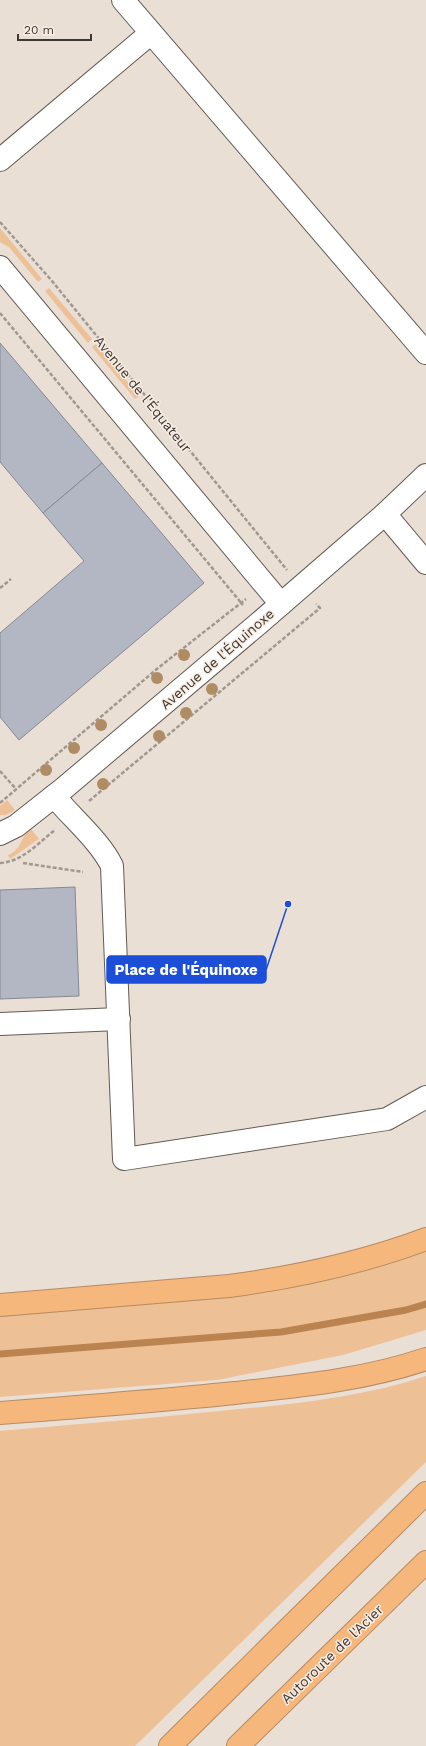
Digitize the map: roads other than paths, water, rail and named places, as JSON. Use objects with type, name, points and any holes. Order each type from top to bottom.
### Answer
[{"type":"highway","points":[[0,1305],[229,1286],[260,1282],[344,1266],[385,1254],[426,1239]]},
{"type":"highway","points":[[0,1413],[171,1399],[321,1383],[373,1374],[426,1359]]},
{"type":"highway","points":[[170,1746],[426,1494]]},
{"type":"highway","name":"Autoroute de l'Acier","points":[[238,1746],[426,1562]]},
{"type":"street","points":[[123,0],[426,354]]},
{"type":"street","points":[[0,160],[151,33]]},
{"type":"street","name":"Avenue de l'Équateur","points":[[0,267],[281,604]]},
{"type":"street","name":"Avenue de l'Équinoxe","points":[[0,834],[16,826],[54,796],[281,604],[385,514],[426,475]]},
{"type":"street","points":[[385,514],[426,562]]},
{"type":"street","points":[[54,796],[95,841],[112,866],[124,1159],[387,1119],[426,1097]]},
{"type":"street","points":[[0,1024],[119,1019]]},
{"type":"waterway","points":[[0,1354],[281,1332],[406,1310],[426,1304]]},
{"type":"place","name":"Place de l'Équinoxe","points":[[288,904]]}]
